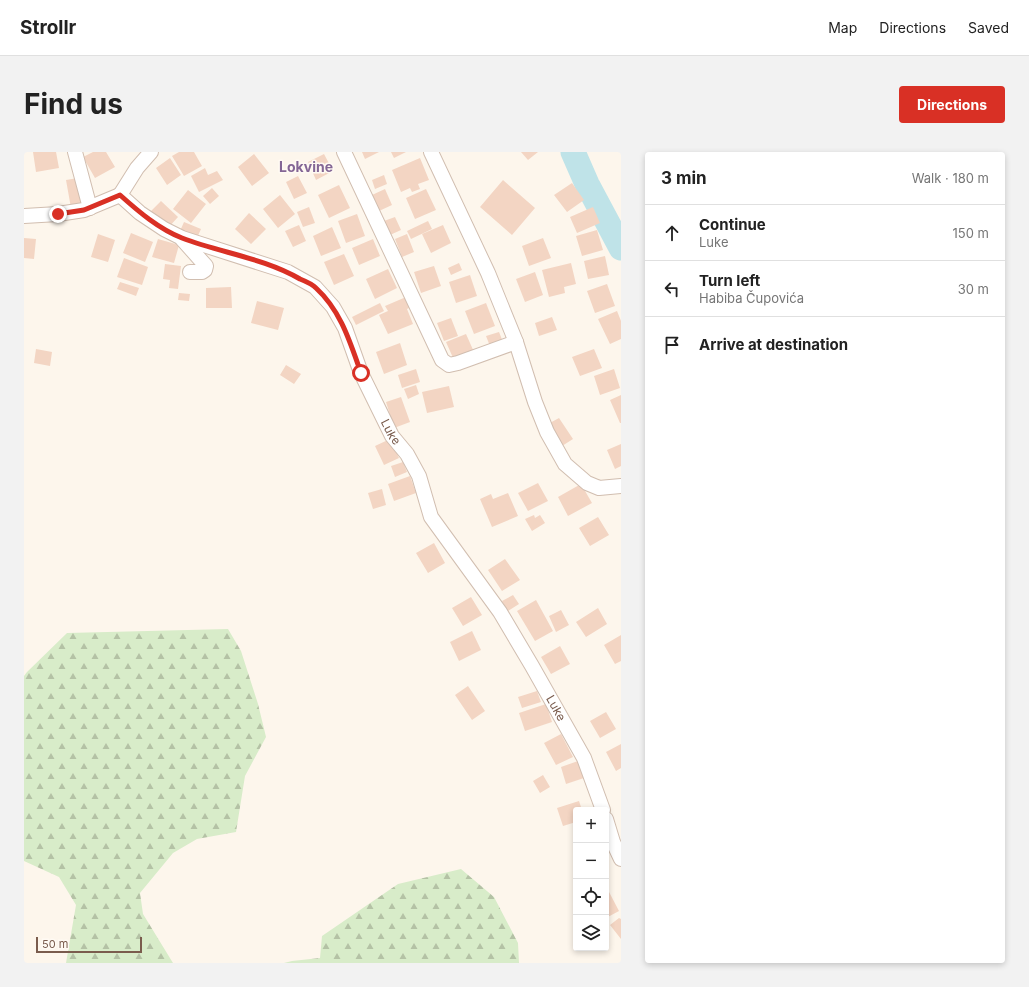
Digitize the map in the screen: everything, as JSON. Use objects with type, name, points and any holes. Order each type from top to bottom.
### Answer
[{"type":"street","points":[[75,152],[90,208]]},
{"type":"street","points":[[24,216],[58,214],[84,210],[120,195],[137,168],[151,152]]},
{"type":"street","points":[[344,152],[442,360],[449,365],[458,363],[516,342]]},
{"type":"street","points":[[431,152],[488,273],[516,342],[542,420],[565,464],[587,483],[599,488],[621,486]]},
{"type":"street","name":"Luke","points":[[120,195],[140,213],[164,229],[182,238],[288,272],[315,287],[333,307],[345,328],[361,373],[392,436],[407,454],[419,476],[431,517],[500,612],[528,659],[584,758],[602,807]]},
{"type":"street","points":[[182,238],[206,266],[205,270],[202,272],[190,272]]},
{"type":"street","points":[[609,829],[621,859]]},
{"type":"green space","points":[[228,629],[241,651],[258,704],[266,737],[245,776],[236,832],[197,839],[173,853],[140,893],[143,914],[173,963],[66,963],[76,905],[59,877],[24,861],[24,676],[67,633]]},
{"type":"green space","points":[[461,869],[494,897],[518,943],[519,963],[284,963],[320,958],[322,936],[398,884]]},
{"type":"building","points":[[33,152],[56,152],[59,168],[36,172]]},
{"type":"building","points":[[93,152],[106,152],[115,167],[95,178],[83,157]]},
{"type":"building","points":[[179,152],[194,152],[202,166],[184,176],[172,156]]},
{"type":"building","points":[[362,152],[379,152],[365,159]]},
{"type":"building","points":[[391,152],[406,152],[394,158]]},
{"type":"building","points":[[521,152],[538,152],[528,160]]},
{"type":"building","points":[[254,154],[269,173],[252,186],[238,167]]},
{"type":"building","points":[[324,154],[333,171],[316,180],[308,162]]},
{"type":"building","points":[[170,158],[181,175],[167,185],[156,168]]},
{"type":"building","points":[[420,158],[429,180],[418,184],[420,189],[412,192],[410,188],[401,192],[392,170]]},
{"type":"building","points":[[205,168],[208,175],[217,171],[223,180],[199,192],[191,176]]},
{"type":"building","points":[[384,175],[387,184],[375,189],[372,180]]},
{"type":"building","points":[[298,176],[307,193],[294,199],[286,182]]},
{"type":"building","points":[[78,178],[83,206],[71,208],[66,180]]},
{"type":"building","points":[[503,180],[535,208],[512,235],[480,207]]},
{"type":"building","points":[[572,183],[584,200],[567,212],[554,195]]},
{"type":"building","points":[[339,185],[350,208],[329,218],[318,195]]},
{"type":"building","points":[[212,188],[219,196],[210,204],[203,196]]},
{"type":"building","points":[[385,189],[392,205],[379,211],[372,195]]},
{"type":"building","points":[[426,189],[436,210],[415,219],[406,198]]},
{"type":"building","points":[[188,190],[206,204],[191,223],[173,209]]},
{"type":"building","points":[[280,195],[295,214],[278,228],[263,209]]},
{"type":"building","points":[[161,201],[178,217],[168,228],[150,212]]},
{"type":"building","points":[[309,207],[315,223],[303,227],[297,212]]},
{"type":"building","points":[[593,207],[600,223],[577,233],[570,217]]},
{"type":"building","points":[[249,213],[266,229],[251,244],[235,229]]},
{"type":"building","points":[[357,214],[365,236],[346,243],[338,221]]},
{"type":"building","points":[[395,217],[401,230],[390,235],[384,221]]},
{"type":"building","points":[[428,221],[432,229],[411,239],[407,231]]},
{"type":"building","points":[[184,222],[201,229],[197,238],[180,231]]},
{"type":"building","points":[[299,225],[306,241],[293,247],[285,231]]},
{"type":"building","points":[[443,225],[451,243],[431,253],[422,234]]},
{"type":"building","points":[[332,227],[341,248],[321,256],[313,236]]},
{"type":"building","points":[[597,230],[603,250],[582,256],[576,236]]},
{"type":"building","points":[[131,233],[153,242],[145,262],[123,253]]},
{"type":"building","points":[[98,234],[115,240],[108,262],[91,257]]},
{"type":"building","points":[[407,234],[414,252],[402,257],[395,239]]},
{"type":"building","points":[[24,238],[36,239],[34,259],[24,258]]},
{"type":"building","points":[[543,238],[551,258],[529,266],[522,246]]},
{"type":"building","points":[[158,239],[179,245],[174,263],[152,257]]},
{"type":"building","points":[[373,239],[380,256],[359,265],[352,248]]},
{"type":"building","points":[[344,254],[354,276],[334,285],[324,262]]},
{"type":"building","points":[[605,256],[609,275],[588,279],[584,261]]},
{"type":"building","points":[[124,258],[148,267],[142,285],[117,277]]},
{"type":"building","points":[[459,263],[462,270],[451,275],[448,268]]},
{"type":"building","points":[[571,263],[576,284],[564,287],[565,293],[549,297],[542,270]]},
{"type":"building","points":[[165,264],[181,266],[178,289],[169,288],[170,280],[163,279]]},
{"type":"building","points":[[434,266],[441,286],[421,293],[414,272]]},
{"type":"building","points":[[388,269],[397,288],[375,299],[366,279]]},
{"type":"building","points":[[535,272],[543,295],[525,302],[516,279]]},
{"type":"building","points":[[470,275],[477,296],[456,303],[449,282]]},
{"type":"building","points":[[120,282],[139,288],[136,296],[117,289]]},
{"type":"building","points":[[607,284],[615,306],[595,313],[587,291]]},
{"type":"building","points":[[231,287],[232,308],[206,308],[206,288]]},
{"type":"building","points":[[179,293],[190,294],[189,301],[178,300]]},
{"type":"building","points":[[406,297],[411,307],[407,309],[413,324],[388,334],[379,315],[388,311],[385,306]]},
{"type":"building","points":[[257,301],[284,308],[278,330],[251,323]]},
{"type":"building","points":[[380,303],[384,311],[356,325],[352,317]]},
{"type":"building","points":[[486,303],[495,326],[474,334],[465,311]]},
{"type":"building","points":[[617,311],[621,321],[621,339],[610,344],[598,319]]},
{"type":"building","points":[[552,317],[557,330],[539,336],[535,323]]},
{"type":"building","points":[[451,318],[458,336],[444,341],[437,323]]},
{"type":"building","points":[[499,332],[503,342],[490,346],[486,336]]},
{"type":"building","points":[[466,334],[474,352],[454,360],[446,342]]},
{"type":"building","points":[[400,343],[407,365],[384,374],[376,352]]},
{"type":"building","points":[[36,349],[52,352],[50,366],[34,363]]},
{"type":"building","points":[[594,349],[602,368],[580,376],[572,357]]},
{"type":"building","points":[[286,365],[301,374],[294,384],[280,375]]},
{"type":"building","points":[[416,369],[420,382],[402,388],[398,375]]},
{"type":"building","points":[[614,369],[620,388],[600,395],[594,376]]},
{"type":"building","points":[[416,385],[419,394],[408,399],[404,389]]},
{"type":"building","points":[[449,386],[454,407],[427,413],[422,392]]},
{"type":"building","points":[[621,395],[621,423],[620,423],[610,400]]},
{"type":"building","points":[[401,397],[410,422],[394,428],[386,402]]},
{"type":"building","points":[[559,418],[573,439],[562,446],[548,424]]},
{"type":"building","points":[[390,439],[399,458],[384,465],[375,446]]},
{"type":"building","points":[[621,444],[621,466],[615,469],[607,450]]},
{"type":"building","points":[[403,462],[407,472],[395,477],[391,466]]},
{"type":"building","points":[[410,476],[416,493],[394,501],[388,484]]},
{"type":"building","points":[[538,483],[548,501],[528,511],[518,493]]},
{"type":"building","points":[[581,484],[592,503],[568,516],[558,497]]},
{"type":"building","points":[[382,489],[386,505],[373,509],[368,493]]},
{"type":"building","points":[[508,493],[518,516],[492,527],[480,499],[491,494],[493,499]]},
{"type":"building","points":[[534,515],[535,518],[540,515],[545,523],[532,531],[525,519]]},
{"type":"building","points":[[598,517],[609,535],[590,546],[579,528]]},
{"type":"building","points":[[434,543],[445,563],[428,573],[416,553]]},
{"type":"building","points":[[505,559],[520,580],[502,591],[488,570]]},
{"type":"building","points":[[513,595],[519,604],[508,611],[502,601]]},
{"type":"building","points":[[471,597],[482,615],[463,626],[452,608]]},
{"type":"building","points":[[536,600],[553,631],[535,641],[517,611]]},
{"type":"building","points":[[598,608],[607,624],[586,637],[576,622]]},
{"type":"building","points":[[561,610],[569,625],[556,632],[549,616]]},
{"type":"building","points":[[472,631],[481,650],[459,661],[450,642]]},
{"type":"building","points":[[621,635],[621,661],[615,664],[604,645]]},
{"type":"building","points":[[560,646],[570,664],[551,674],[541,657]]},
{"type":"building","points":[[468,686],[485,711],[472,720],[455,695]]},
{"type":"building","points":[[537,691],[541,702],[522,708],[518,697]]},
{"type":"building","points":[[546,704],[552,722],[525,731],[519,713]]},
{"type":"building","points":[[606,712],[616,729],[600,738],[590,721]]},
{"type":"building","points":[[561,734],[573,757],[556,765],[544,743]]},
{"type":"building","points":[[621,744],[621,768],[616,771],[606,752]]},
{"type":"building","points":[[578,761],[587,777],[566,784],[561,767]]},
{"type":"building","points":[[543,775],[550,787],[540,793],[533,781]]},
{"type":"building","points":[[579,801],[581,807],[573,807],[573,823],[563,826],[557,808]]},
{"type":"building","points":[[609,892],[619,911],[609,916]]},
{"type":"building","points":[[619,918],[621,919],[621,939],[610,925]]},
{"type":"waterway","points":[[573,152],[587,184],[621,248]]},
{"type":"district","name":"Lokvine","points":[[306,167]]},
{"type":"route","points":[[58,214],[84,210],[120,195],[140,213],[164,229],[182,238],[288,272],[315,287],[333,307],[345,328],[361,373]]}]
